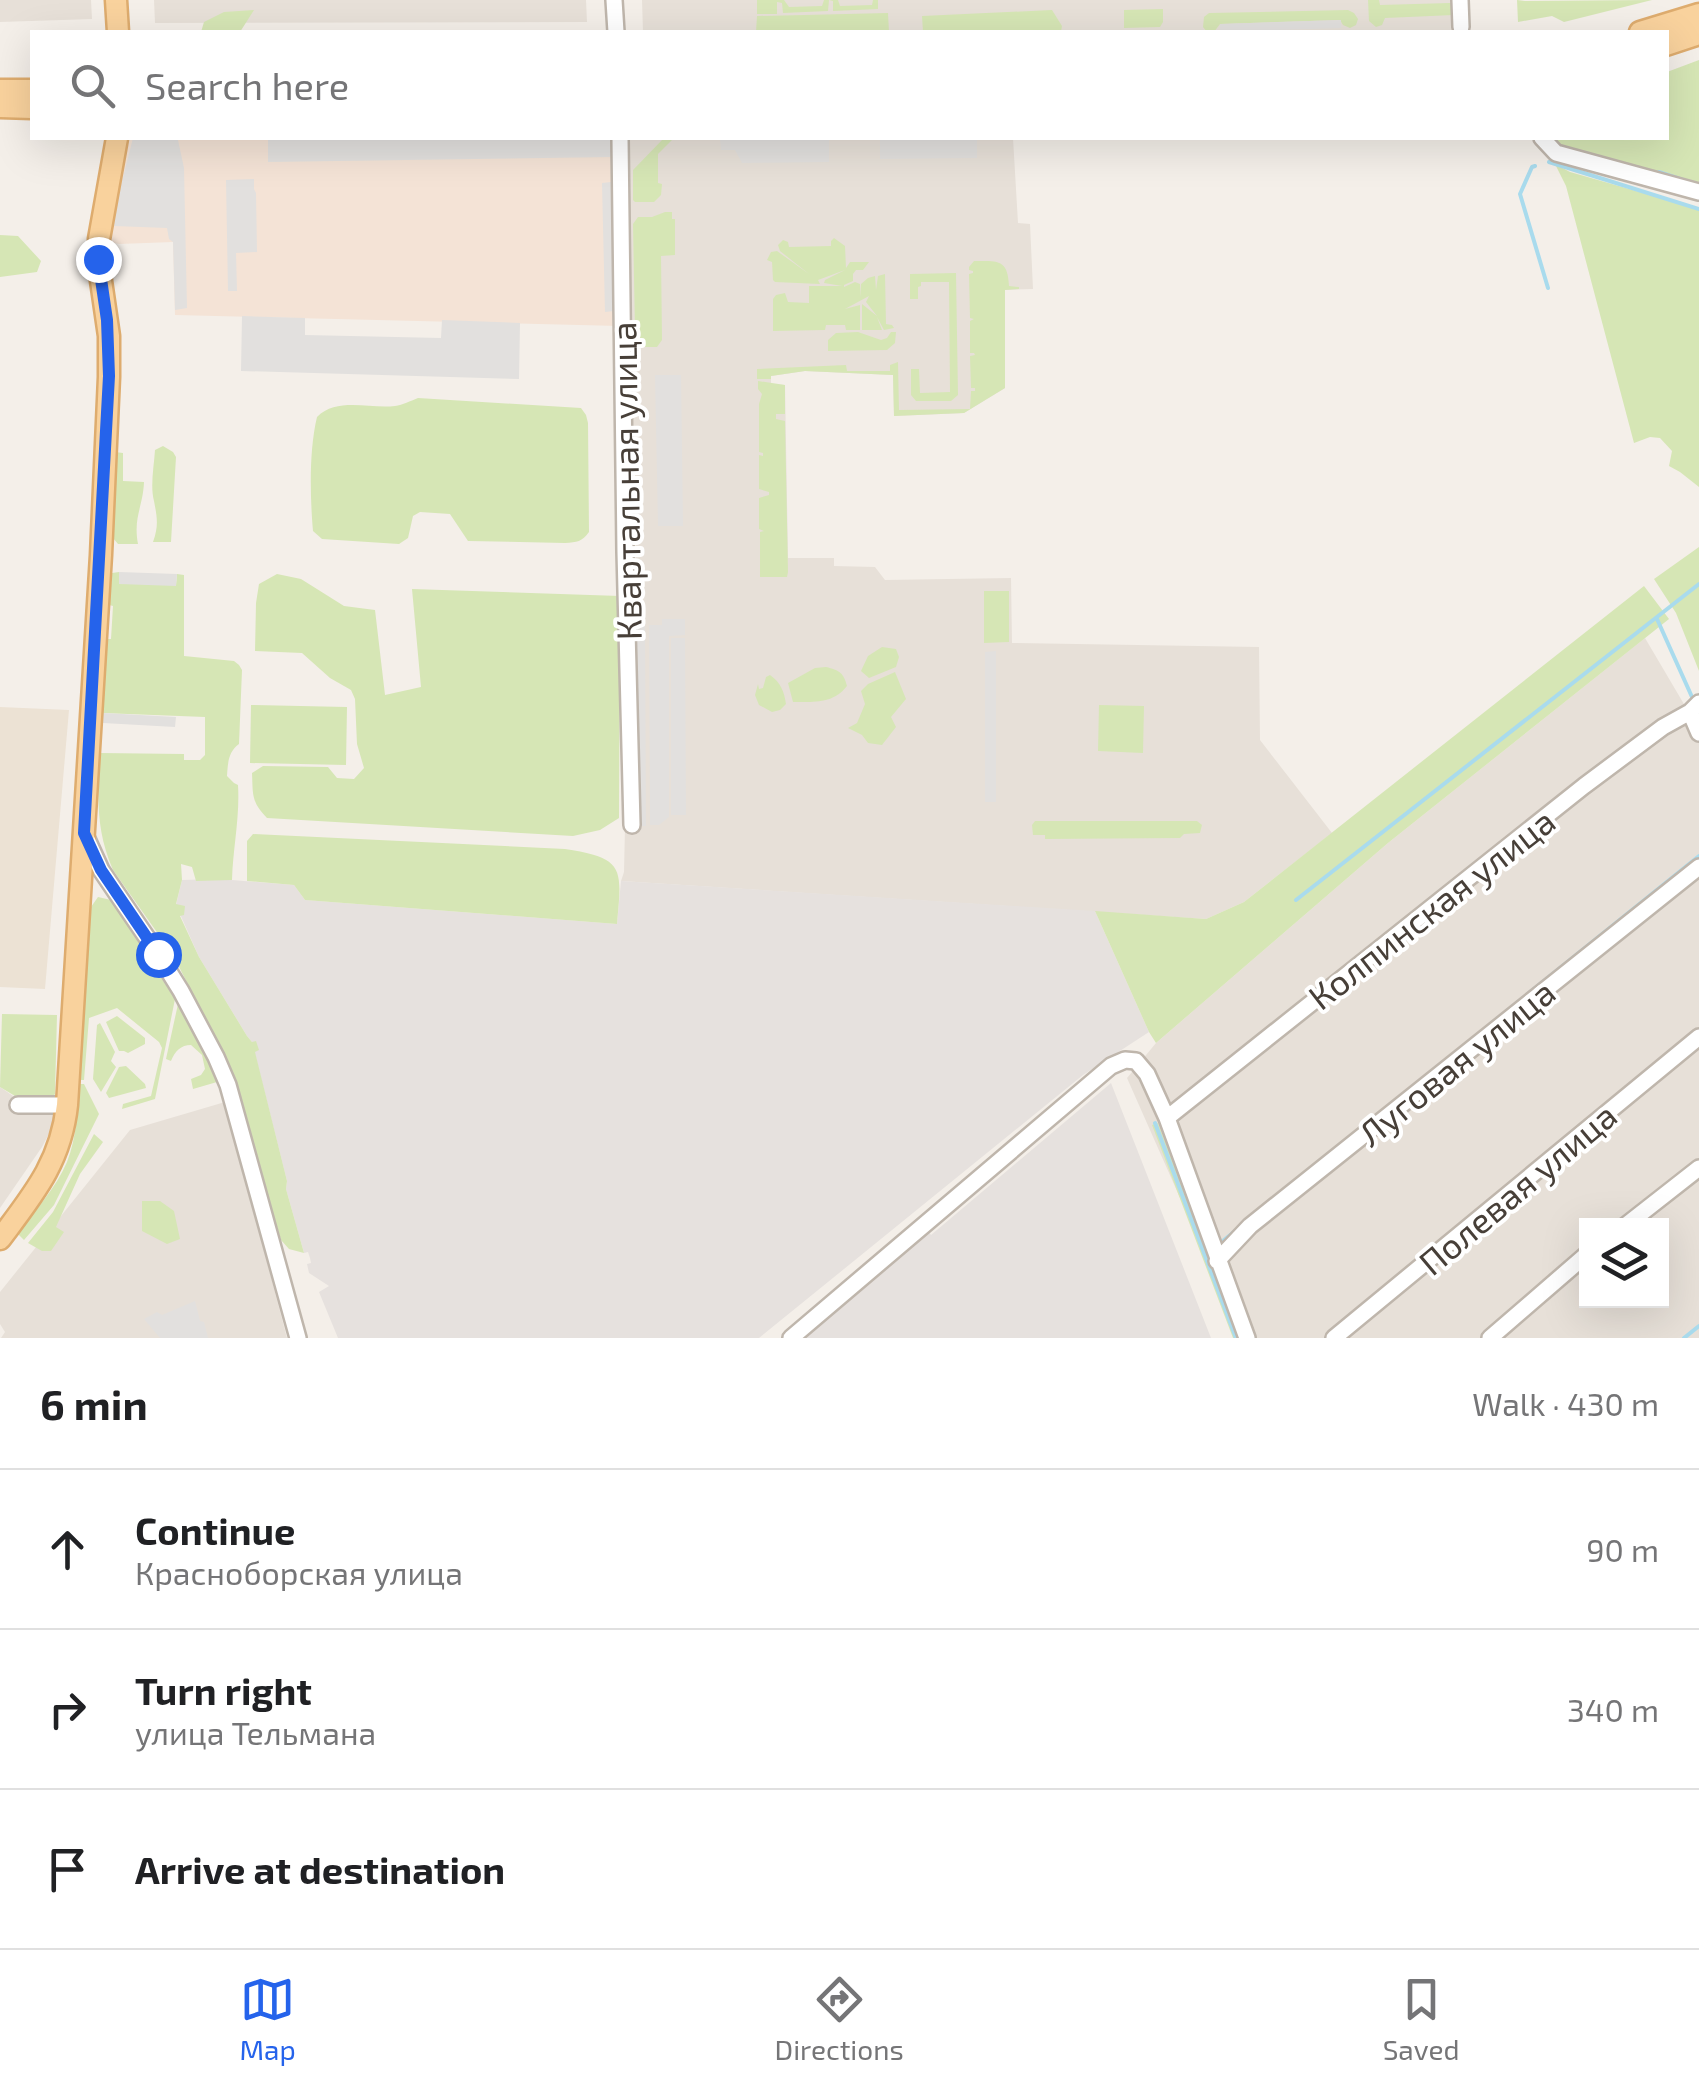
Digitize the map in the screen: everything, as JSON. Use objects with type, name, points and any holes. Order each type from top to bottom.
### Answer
[{"type":"main road","points":[[116,0],[118,30]]},
{"type":"main road","points":[[1647,30],[1699,14]]},
{"type":"main road","points":[[1669,43],[1699,34]]},
{"type":"main road","points":[[0,90],[30,90]]},
{"type":"main road","points":[[0,108],[30,108]]},
{"type":"main road","points":[[0,1239],[56,1156],[68,1105],[109,376],[99,239],[117,140]]},
{"type":"street","points":[[614,0],[616,30]]},
{"type":"street","points":[[1460,0],[1461,27]]},
{"type":"street","name":"Квартальная улица","points":[[620,140],[624,552],[632,824]]},
{"type":"street","points":[[1544,140],[1556,152],[1699,192]]},
{"type":"street","points":[[1694,707],[1699,733]]},
{"type":"street","name":"Колпинская улица","points":[[1166,1118],[1584,786],[1694,707]]},
{"type":"street","points":[[84,833],[101,870],[158,954],[216,1057],[234,1101],[298,1338]]},
{"type":"street","name":"Луговая улица","points":[[1217,1260],[1250,1226],[1699,867]]},
{"type":"street","name":"Полевая улица","points":[[1334,1338],[1699,1037]]},
{"type":"street","points":[[791,1338],[1114,1064],[1125,1060],[1142,1066],[1166,1118],[1247,1338]]},
{"type":"street","points":[[18,1105],[68,1105]]},
{"type":"street","points":[[1635,1218],[1699,1168]]},
{"type":"street","points":[[1490,1338],[1579,1262]]},
{"type":"shaded area","points":[[0,0],[91,0],[92,19],[0,22]]},
{"type":"shaded area","points":[[154,0],[586,0],[587,22],[155,23]]},
{"type":"shaded area","points":[[642,0],[1465,0],[1467,30],[643,30]]},
{"type":"shaded area","points":[[1341,20],[1341,28],[1220,30],[1220,24]]},
{"type":"shaded area","points":[[130,140],[617,140],[620,326],[175,315],[173,242],[105,241]]},
{"type":"shaded area","points":[[132,140],[178,140],[184,168],[187,308],[175,310],[173,242],[167,228],[114,226]]},
{"type":"shaded area","points":[[268,140],[613,140],[613,157],[268,162]]},
{"type":"shaded area","points":[[627,140],[1013,140],[1018,223],[1030,224],[1033,289],[1005,290],[1005,388],[964,413],[894,416],[893,375],[805,371],[771,376],[771,384],[785,385],[788,558],[834,558],[834,566],[875,567],[885,580],[1011,578],[1012,643],[1259,647],[1260,740],[1332,833],[1244,902],[1206,919],[621,881],[631,562],[636,558],[628,352]]},
{"type":"shaded area","points":[[720,140],[829,140],[829,162],[742,163],[735,150],[721,150]]},
{"type":"shaded area","points":[[880,140],[977,140],[977,158],[880,159]]},
{"type":"shaded area","points":[[254,179],[257,252],[236,253],[237,291],[228,291],[226,180]]},
{"type":"shaded area","points":[[611,182],[614,311],[605,312],[602,183]]},
{"type":"shaded area","points":[[242,316],[305,318],[305,335],[441,338],[442,320],[520,323],[519,379],[241,371]]},
{"type":"shaded area","points":[[655,375],[681,375],[683,526],[658,526]]},
{"type":"shaded area","points":[[119,572],[177,574],[176,586],[119,584]]},
{"type":"shaded area","points":[[662,619],[685,619],[685,635],[669,636],[669,817],[659,825],[650,825],[649,625],[662,625]]},
{"type":"shaded area","points":[[637,626],[645,626],[646,826],[638,826]]},
{"type":"shaded area","points":[[671,638],[685,638],[686,815],[671,815]]},
{"type":"shaded area","points":[[1645,638],[1691,716],[1699,710],[1699,1338],[1242,1338],[1127,1078],[1156,1043],[1388,843]]},
{"type":"shaded area","points":[[996,651],[996,802],[985,802],[985,652]]},
{"type":"shaded area","points":[[0,707],[69,710],[45,989],[0,987]]},
{"type":"shaded area","points":[[103,713],[176,717],[175,727],[103,723]]},
{"type":"shaded area","points":[[182,880],[294,885],[305,900],[617,924],[621,881],[1095,911],[1149,1032],[1083,1075],[759,1338],[338,1338],[319,1292],[329,1286],[309,1273],[310,1258],[308,1252],[304,1253],[286,1189],[252,1042],[199,957],[176,905]]},
{"type":"shaded area","points":[[1111,1083],[1211,1338],[795,1338],[926,1228],[931,1235]]},
{"type":"shaded area","points":[[0,1087],[13,1096],[55,1111],[42,1147],[0,1208]]},
{"type":"shaded area","points":[[225,1102],[287,1338],[1,1338],[5,1332],[0,1324],[0,1292],[130,1130]]},
{"type":"shaded area","points":[[195,1301],[208,1338],[160,1338],[144,1319],[157,1312],[162,1315]]},
{"type":"green space","points":[[757,0],[784,0],[789,7],[822,6],[824,0],[829,0],[828,11],[783,13],[782,3],[777,2],[777,14],[757,14]]},
{"type":"green space","points":[[829,0],[838,0],[840,6],[872,5],[873,0],[878,0],[878,9],[833,11],[833,1]]},
{"type":"green space","points":[[1368,0],[1379,0],[1380,5],[1450,3],[1454,15],[1385,18],[1376,27],[1369,21]]},
{"type":"green space","points":[[1517,0],[1652,0],[1564,22],[1552,16],[1518,22]]},
{"type":"green space","points":[[1163,9],[1160,27],[1124,28],[1124,10]]},
{"type":"green space","points":[[254,10],[241,30],[202,30],[204,22],[224,12]]},
{"type":"green space","points":[[1052,10],[1062,26],[1061,30],[923,30],[922,16]]},
{"type":"green space","points":[[1348,10],[1358,19],[1350,28],[1340,20],[1220,24],[1216,30],[1205,30],[1204,17],[1209,13]]},
{"type":"green space","points":[[888,13],[889,30],[756,30],[757,16]]},
{"type":"green space","points":[[1699,60],[1699,189],[1553,148],[1546,140],[1669,140],[1669,71]]},
{"type":"green space","points":[[662,140],[672,140],[658,154],[658,183],[662,184],[661,195],[654,202],[633,200],[633,170]]},
{"type":"green space","points":[[1555,164],[1570,172],[1699,209],[1699,487],[1669,466],[1672,451],[1660,438],[1634,443],[1566,186]]},
{"type":"green space","points":[[672,212],[675,219],[675,255],[661,256],[662,340],[657,347],[641,347],[635,331],[633,224],[638,217]]},
{"type":"green space","points":[[0,235],[18,236],[41,261],[37,272],[0,277]]},
{"type":"green space","points":[[834,238],[845,246],[846,268],[850,262],[869,262],[863,270],[856,270],[853,281],[844,287],[860,284],[861,297],[861,284],[875,276],[876,290],[878,276],[885,274],[886,324],[894,328],[884,330],[877,317],[882,330],[862,330],[862,304],[877,316],[866,302],[869,296],[845,309],[860,305],[860,330],[826,325],[825,330],[773,331],[776,295],[785,293],[788,302],[809,303],[809,286],[842,286],[824,283],[845,270],[818,280],[820,284],[775,282],[772,262],[767,260],[771,252],[777,251],[809,274],[780,251],[778,245],[783,240],[789,247],[831,246]]},
{"type":"green space","points":[[974,261],[1000,263],[1009,286],[1019,289],[1005,290],[1005,388],[964,413],[894,416],[893,375],[805,371],[757,379],[757,369],[846,365],[847,371],[890,371],[890,365],[898,362],[899,410],[970,409],[971,391],[975,388],[971,388],[970,356],[975,355],[970,353],[970,321],[974,319],[970,318],[969,274],[973,271],[969,267]]},
{"type":"green space","points":[[956,273],[958,395],[951,401],[916,401],[911,395],[911,369],[919,369],[920,393],[950,392],[949,282],[921,282],[918,299],[910,299],[910,274]]},
{"type":"green space","points":[[858,332],[881,340],[896,332],[895,343],[887,350],[828,351],[828,340],[836,333]]},
{"type":"green space","points":[[758,381],[785,385],[785,414],[776,414],[776,419],[785,421],[787,577],[760,577],[760,532],[764,531],[759,529],[759,498],[769,492],[759,489],[759,455],[763,453],[759,452],[762,394]]},
{"type":"green space","points":[[418,398],[581,408],[588,423],[589,532],[579,541],[565,543],[468,541],[450,514],[420,512],[413,516],[408,538],[399,544],[322,539],[313,531],[311,503],[311,459],[317,417],[334,407],[395,406]]},
{"type":"green space","points":[[163,446],[176,457],[171,542],[153,542],[157,521],[152,489],[155,450]]},
{"type":"green space","points":[[115,452],[123,453],[123,481],[144,482],[138,544],[118,544],[113,538]]},
{"type":"green space","points":[[1699,547],[1699,671],[1676,613],[1654,579]]},
{"type":"green space","points":[[119,572],[119,583],[176,585],[177,574],[184,575],[184,656],[234,661],[242,670],[239,744],[228,762],[227,776],[238,785],[232,880],[196,881],[192,867],[181,864],[176,904],[185,906],[184,915],[180,916],[199,957],[247,1036],[256,1041],[259,1050],[255,1052],[286,1189],[304,1253],[289,1249],[281,1240],[229,1065],[173,955],[113,870],[103,840],[98,798],[100,753],[184,754],[184,760],[200,760],[205,755],[205,717],[102,713],[107,639],[111,639],[112,573]]},
{"type":"green space","points":[[277,574],[301,579],[344,606],[375,610],[385,695],[421,687],[412,589],[620,596],[619,818],[600,830],[573,836],[267,818],[255,802],[253,787],[252,773],[263,766],[328,767],[337,778],[354,779],[364,768],[351,690],[330,678],[302,653],[255,651],[259,584]]},
{"type":"green space","points":[[1644,586],[1669,619],[1388,843],[1156,1043],[1095,911],[1206,919],[1244,902]]},
{"type":"green space","points":[[984,591],[1009,591],[1009,642],[984,643]]},
{"type":"green space","points":[[882,647],[896,649],[896,667],[869,678],[861,671],[868,656]]},
{"type":"green space","points":[[826,667],[844,678],[847,686],[842,692],[823,701],[793,702],[788,683],[815,668]]},
{"type":"green space","points":[[895,672],[906,699],[891,717],[896,727],[882,745],[868,743],[848,728],[857,723],[865,704],[861,691]]},
{"type":"green space","points":[[770,675],[781,688],[786,704],[772,712],[759,705],[755,695],[758,684],[759,689],[763,688]]},
{"type":"green space","points":[[251,705],[347,707],[346,765],[250,763]]},
{"type":"green space","points":[[1099,705],[1144,706],[1143,753],[1098,751]]},
{"type":"green space","points":[[1035,821],[1197,821],[1202,825],[1200,833],[1180,838],[1045,839],[1045,835],[1033,835]]},
{"type":"green space","points":[[253,834],[585,853],[609,862],[615,869],[619,878],[617,924],[305,900],[294,885],[247,881],[247,841]]},
{"type":"green space","points":[[98,897],[111,900],[175,999],[155,1099],[122,1109],[123,1104],[151,1096],[162,1048],[117,1008],[89,1018],[84,1080],[80,1080],[91,907]]},
{"type":"green space","points":[[178,1004],[217,1082],[193,1089],[191,1079],[205,1069],[202,1055],[191,1045],[179,1049],[171,1061],[166,1059]]},
{"type":"green space","points":[[2,1014],[57,1015],[55,1094],[50,1100],[20,1099],[0,1087]]},
{"type":"green space","points":[[117,1016],[145,1038],[145,1044],[128,1053],[119,1051],[106,1022]]},
{"type":"green space","points":[[100,1023],[115,1052],[111,1061],[116,1067],[101,1092],[93,1079]]},
{"type":"green space","points":[[126,1066],[146,1088],[109,1098],[106,1093],[119,1067]]},
{"type":"green space","points":[[80,1084],[84,1084],[99,1114],[54,1205],[24,1240],[17,1233],[51,1190],[67,1162],[75,1133]]},
{"type":"green space","points":[[1158,1123],[1240,1338],[1233,1338],[1152,1125]]},
{"type":"green space","points":[[94,1134],[103,1142],[80,1174],[56,1227],[64,1232],[51,1251],[42,1251],[28,1243],[53,1212]]},
{"type":"green space","points":[[142,1201],[160,1201],[174,1211],[180,1239],[167,1244],[142,1231]]},
{"type":"waterway","points":[[1549,162],[1699,209]]},
{"type":"waterway","points":[[1535,166],[1520,194],[1548,288]]},
{"type":"waterway","points":[[1659,172],[1683,180]]},
{"type":"waterway","points":[[1296,900],[1699,584]]},
{"type":"waterway","points":[[1657,619],[1692,697]]},
{"type":"waterway","points":[[1492,1023],[1699,856]]},
{"type":"waterway","points":[[1155,1123],[1236,1338]]},
{"type":"waterway","points":[[1224,1240],[1240,1227]]},
{"type":"waterway","points":[[1684,1338],[1699,1326]]},
{"type":"route","points":[[98,259],[110,354],[84,833],[101,870],[158,954]]}]
